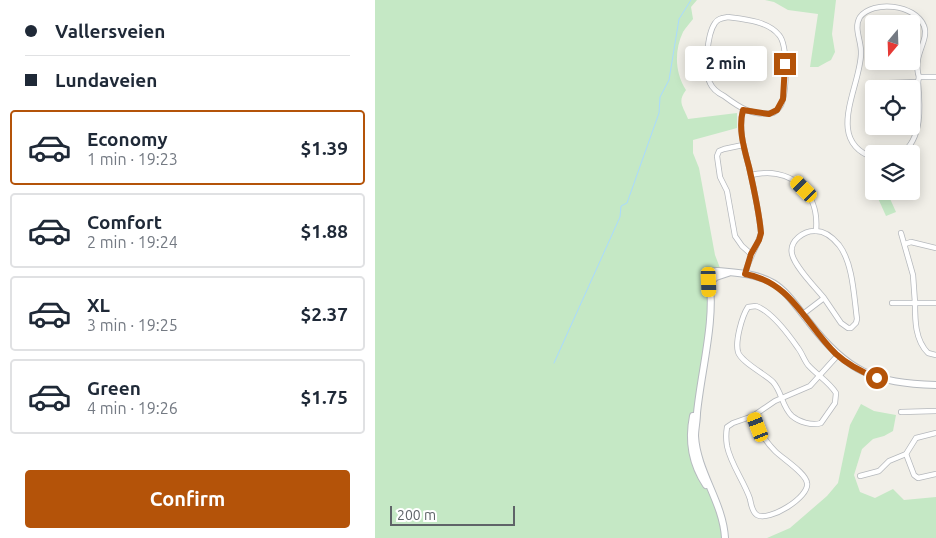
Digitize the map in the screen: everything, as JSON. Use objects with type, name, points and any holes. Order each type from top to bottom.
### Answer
[{"type":"main road","points":[[725,538],[721,512],[699,461],[695,430],[709,319],[709,282],[729,272],[757,276],[774,284],[787,295],[837,355],[860,370],[881,379],[896,382],[936,385]]},
{"type":"street","points":[[865,154],[856,148],[850,136],[848,118],[851,95],[861,53],[857,30],[858,22],[864,12],[876,6],[891,4],[904,8],[919,17],[924,25],[925,34],[917,61],[919,80],[936,77]]},
{"type":"street","points":[[721,18],[742,19],[766,26],[781,36],[783,42],[785,78],[781,106],[769,114],[743,110],[713,89],[707,75],[711,34],[713,26],[721,18]]},
{"type":"street","points":[[743,110],[741,117],[743,145],[751,175],[761,233],[751,254],[745,274]]},
{"type":"street","points":[[743,145],[719,151],[717,163],[720,177],[727,190],[735,236],[751,254]]},
{"type":"street","points":[[751,175],[774,173],[784,175],[796,181],[811,200],[816,216],[816,231]]},
{"type":"street","points":[[816,231],[826,234],[835,240],[845,256],[854,294],[857,319],[854,326],[851,328],[845,326],[824,298],[795,262],[792,253],[792,248],[797,238],[806,232],[816,231]]},
{"type":"street","points":[[901,233],[913,275],[916,323],[920,341],[928,353],[936,355]]},
{"type":"street","points":[[905,244],[911,242],[936,248]]},
{"type":"street","points":[[803,314],[824,298]]},
{"type":"street","points":[[892,303],[936,303]]},
{"type":"street","points":[[756,306],[765,311],[795,344],[807,364],[820,376],[832,387],[837,396],[832,407],[821,423],[811,424],[793,417],[786,408],[778,388],[745,360],[738,351],[742,321],[748,307],[756,306]]},
{"type":"street","points":[[753,416],[768,443],[781,457],[804,476],[807,482],[806,491],[797,500],[765,517],[754,512],[745,487],[731,458],[726,440],[727,427],[729,424],[753,416],[769,404],[810,386],[837,355]]},
{"type":"street","points":[[901,412],[936,411]]},
{"type":"street","points":[[860,476],[879,471],[889,461],[906,454],[916,438],[936,433]]},
{"type":"street","points":[[906,454],[915,476],[918,478],[936,474]]},
{"type":"green space","points":[[375,0],[697,0],[691,7],[693,19],[683,32],[677,54],[678,69],[686,90],[681,101],[683,107],[688,119],[737,113],[737,128],[693,140],[693,153],[699,168],[715,255],[720,268],[709,269],[710,306],[693,436],[726,538],[375,538]]},
{"type":"green space","points":[[765,0],[836,0],[832,34],[835,52],[831,60],[818,67],[810,67],[818,14],[788,10],[774,2]]},
{"type":"green space","points":[[879,200],[891,200],[896,212],[886,216]]},
{"type":"green space","points":[[861,404],[874,411],[896,415],[893,431],[873,439],[862,449],[854,475],[860,492],[875,498],[893,489],[904,500],[936,497],[936,538],[767,538],[790,528],[827,496],[838,483],[850,425]]},
{"type":"waterway","points":[[554,363],[620,217],[621,206],[627,203],[659,113],[660,97],[669,80],[679,19],[691,0]]},
{"type":"route","points":[[785,64],[781,106],[769,114],[743,110],[741,117],[743,145],[751,175],[761,233],[747,262],[745,274],[765,279],[781,289],[837,355],[851,365],[877,378]]}]
